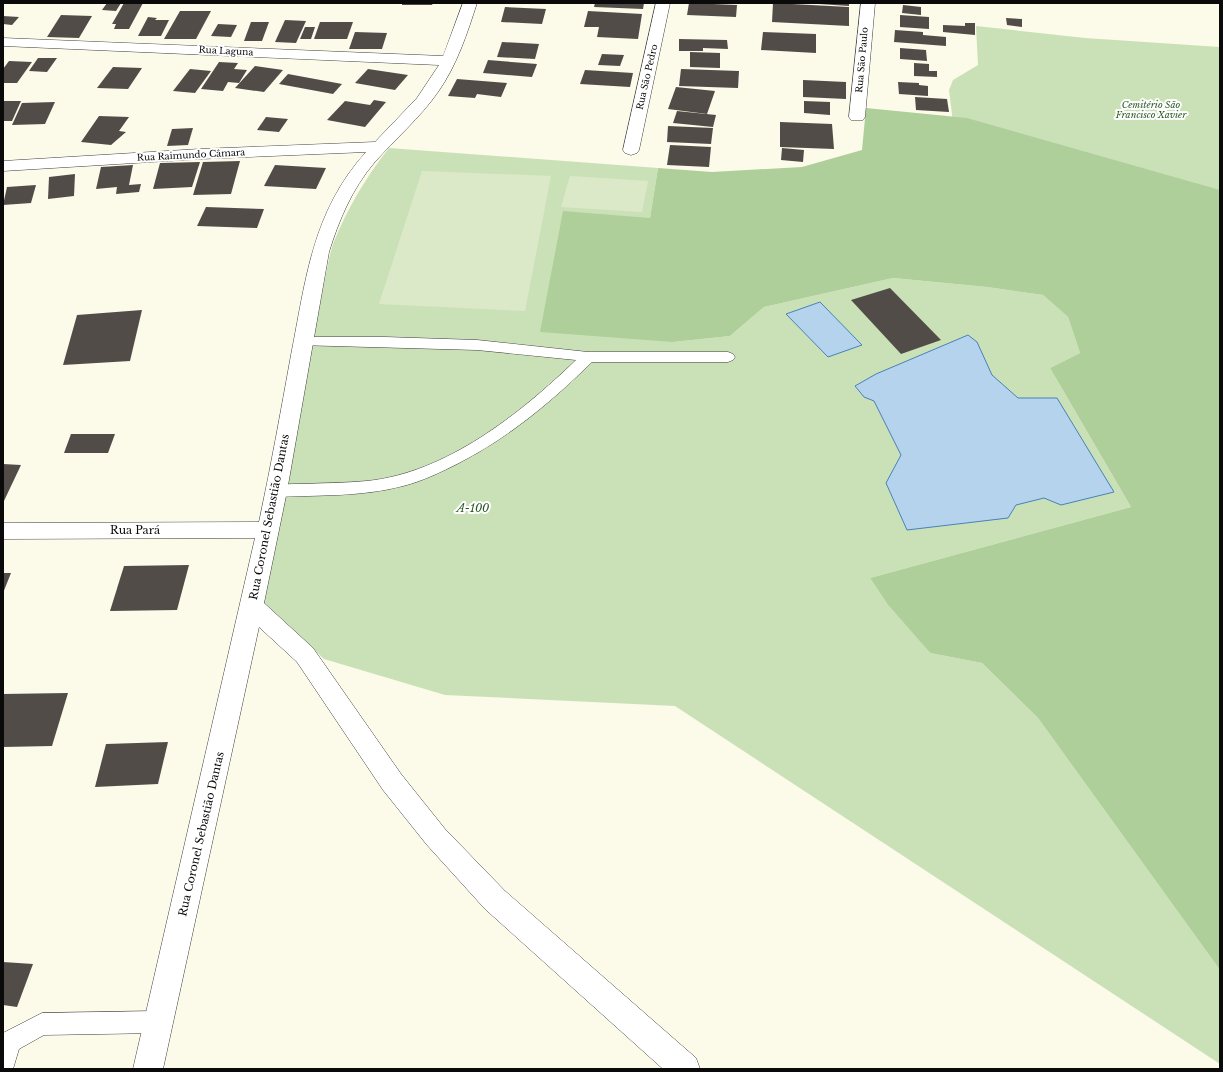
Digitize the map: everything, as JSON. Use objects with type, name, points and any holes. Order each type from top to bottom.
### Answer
[{"type":"street","name":"Rua Coronel Sebastião Dantas","points":[[148,1069],[252,606],[276,491],[315,269],[326,233],[360,171],[430,93],[460,38],[470,3]]},
{"type":"street","name":"Rua São Pedro","points":[[630,150],[663,3]]},
{"type":"street","name":"Rua São Paulo","points":[[857,117],[868,3]]},
{"type":"street","name":"Rua Laguna","points":[[3,42],[448,61]]},
{"type":"street","name":"Rua Raimundo Câmara","points":[[3,166],[200,154],[380,147]]},
{"type":"street","name":"Rua Pará","points":[[3,531],[267,530]]},
{"type":"street","points":[[252,606],[305,655],[392,782],[436,836],[495,900],[685,1069]]},
{"type":"lane","points":[[302,342],[385,342],[478,345],[588,357],[728,357]]},
{"type":"lane","points":[[276,491],[367,487],[402,480],[426,472],[474,448],[516,421],[550,394],[588,357]]},
{"type":"lane","points":[[3,1065],[10,1042],[42,1024],[159,1022]]},
{"type":"green space","name":"Cemitério São Francisco Xavier","points":[[976,26],[1085,38],[1220,47],[1220,200],[953,123],[949,90],[953,80],[978,65]]},
{"type":"green space","points":[[866,108],[967,118],[1220,190],[1220,970],[1038,718],[982,663],[930,653],[888,605],[870,578],[1131,507],[1050,368],[1080,353],[1068,317],[1043,295],[987,287],[893,278],[764,307],[730,336],[673,342],[540,332],[563,211],[650,218],[658,168],[712,172],[802,167],[862,150]]},
{"type":"green space","name":"A-100","points":[[389,148],[658,168],[650,218],[673,342],[730,336],[764,307],[893,278],[987,287],[1043,295],[1068,317],[1080,353],[1050,368],[1131,507],[870,578],[888,605],[930,653],[982,663],[1038,718],[1220,970],[1220,1064],[675,706],[445,695],[324,659],[263,602],[324,283],[333,244],[344,218],[358,194]]},
{"type":"green space","points":[[422,171],[551,176],[525,311],[379,304]]},
{"type":"green space","points":[[570,176],[648,181],[642,212],[561,207]]},
{"type":"water","points":[[820,302],[862,345],[828,357],[786,314]]},
{"type":"water","points":[[968,335],[977,342],[992,375],[1018,398],[1057,398],[1114,492],[1061,505],[1044,498],[1016,505],[1008,518],[907,530],[886,483],[901,455],[874,401],[864,397],[855,386],[876,374]]},
{"type":"building","points":[[107,3],[121,3],[116,11],[102,10]]},
{"type":"building","points":[[124,3],[143,3],[129,29],[114,29],[116,24],[112,24]]},
{"type":"building","points":[[402,3],[433,3],[432,5],[402,5]]},
{"type":"building","points":[[595,3],[644,3],[643,9],[594,7]]},
{"type":"building","points":[[689,3],[737,5],[736,17],[687,15]]},
{"type":"building","points":[[773,3],[849,7],[849,26],[772,22]]},
{"type":"building","points":[[849,3],[849,6],[819,4]]},
{"type":"building","points":[[903,5],[921,7],[921,15],[902,13]]},
{"type":"building","points":[[505,7],[546,9],[542,24],[501,22]]},
{"type":"building","points":[[180,11],[211,11],[196,39],[164,39]]},
{"type":"building","points":[[588,11],[642,14],[638,39],[597,37],[599,27],[584,27]]},
{"type":"building","points":[[61,15],[92,16],[79,38],[47,37]]},
{"type":"building","points":[[900,15],[929,17],[929,29],[900,27]]},
{"type":"building","points":[[3,16],[19,17],[12,25],[3,24]]},
{"type":"building","points":[[148,17],[157,18],[155,20],[169,20],[161,36],[138,36]]},
{"type":"building","points":[[1006,18],[1022,19],[1022,27],[1007,25]]},
{"type":"building","points":[[285,20],[306,21],[296,43],[275,42]]},
{"type":"building","points":[[251,22],[269,22],[262,41],[244,41]]},
{"type":"building","points":[[320,22],[353,22],[347,39],[314,39]]},
{"type":"building","points":[[965,23],[975,23],[975,35],[943,32],[943,25],[965,26]]},
{"type":"building","points":[[218,24],[237,25],[231,37],[211,36]]},
{"type":"building","points":[[305,27],[315,27],[311,39],[300,39]]},
{"type":"building","points":[[895,30],[923,32],[923,35],[946,37],[946,46],[894,42]]},
{"type":"building","points":[[355,32],[387,33],[382,49],[349,49]]},
{"type":"building","points":[[763,32],[816,34],[816,53],[761,50]]},
{"type":"building","points":[[679,39],[727,40],[728,49],[703,48],[703,51],[679,51]]},
{"type":"building","points":[[502,42],[539,44],[535,59],[497,57]]},
{"type":"building","points":[[900,48],[926,50],[927,61],[900,59]]},
{"type":"building","points":[[690,52],[720,53],[720,68],[690,67]]},
{"type":"building","points":[[602,54],[624,55],[620,66],[598,65]]},
{"type":"building","points":[[38,58],[57,58],[47,72],[29,71]]},
{"type":"building","points":[[488,60],[537,64],[532,77],[483,73]]},
{"type":"building","points":[[9,61],[32,62],[17,83],[3,83],[3,69]]},
{"type":"building","points":[[219,62],[238,63],[234,69],[247,70],[239,83],[228,82],[223,91],[201,89]]},
{"type":"building","points":[[914,63],[929,64],[929,71],[937,71],[937,77],[914,76]]},
{"type":"building","points":[[255,66],[283,70],[264,92],[235,88]]},
{"type":"building","points":[[113,67],[142,68],[128,89],[97,88]]},
{"type":"building","points":[[190,69],[211,71],[195,93],[173,91]]},
{"type":"building","points":[[368,69],[408,75],[395,90],[355,83]]},
{"type":"building","points":[[681,69],[739,71],[738,88],[679,86]]},
{"type":"building","points":[[585,70],[633,73],[630,87],[580,84]]},
{"type":"building","points":[[288,74],[342,84],[333,94],[279,84]]},
{"type":"building","points":[[457,79],[507,83],[501,97],[477,94],[475,98],[448,96]]},
{"type":"building","points":[[803,80],[846,82],[846,99],[803,97]]},
{"type":"building","points":[[898,82],[919,83],[919,85],[928,86],[928,96],[899,94]]},
{"type":"building","points":[[676,87],[715,91],[707,114],[668,109]]},
{"type":"building","points":[[915,97],[947,99],[949,112],[916,110]]},
{"type":"building","points":[[374,100],[386,102],[365,127],[327,120],[345,101],[370,105]]},
{"type":"building","points":[[3,101],[21,101],[12,121],[3,121]]},
{"type":"building","points":[[804,101],[830,102],[830,115],[804,113]]},
{"type":"building","points":[[55,102],[45,124],[12,125],[22,103]]},
{"type":"building","points":[[677,111],[716,115],[713,127],[673,123]]},
{"type":"building","points":[[99,116],[129,117],[119,131],[126,132],[111,145],[81,142]]},
{"type":"building","points":[[266,117],[288,119],[279,132],[257,130]]},
{"type":"building","points":[[780,122],[832,124],[834,149],[780,147]]},
{"type":"building","points":[[668,126],[713,128],[711,144],[667,142]]},
{"type":"building","points":[[193,128],[188,145],[167,146],[172,129]]},
{"type":"building","points":[[670,145],[711,147],[709,167],[667,165]]},
{"type":"building","points":[[782,148],[804,150],[803,162],[781,160]]},
{"type":"building","points":[[240,161],[231,194],[193,195],[203,162]]},
{"type":"building","points":[[200,162],[192,187],[153,189],[160,163]]},
{"type":"building","points":[[133,165],[129,185],[141,184],[139,192],[116,194],[117,187],[96,189],[101,167]]},
{"type":"building","points":[[275,165],[326,168],[316,189],[264,186]]},
{"type":"building","points":[[75,174],[74,196],[48,199],[49,177]]},
{"type":"building","points":[[36,185],[31,203],[3,205],[7,187]]},
{"type":"building","points":[[206,207],[264,209],[257,228],[197,226]]},
{"type":"building","points":[[890,288],[941,340],[901,354],[851,300]]},
{"type":"building","points":[[142,310],[130,361],[63,365],[77,315]]},
{"type":"building","points":[[71,434],[115,434],[108,453],[64,453]]},
{"type":"building","points":[[3,464],[21,465],[3,503]]},
{"type":"building","points":[[189,565],[177,610],[110,611],[124,566]]},
{"type":"building","points":[[3,573],[11,573],[3,593]]},
{"type":"building","points":[[68,693],[52,746],[3,747],[3,694]]},
{"type":"building","points":[[168,742],[158,784],[95,787],[106,744]]},
{"type":"building","points":[[3,962],[33,964],[17,1007],[3,1005]]}]
